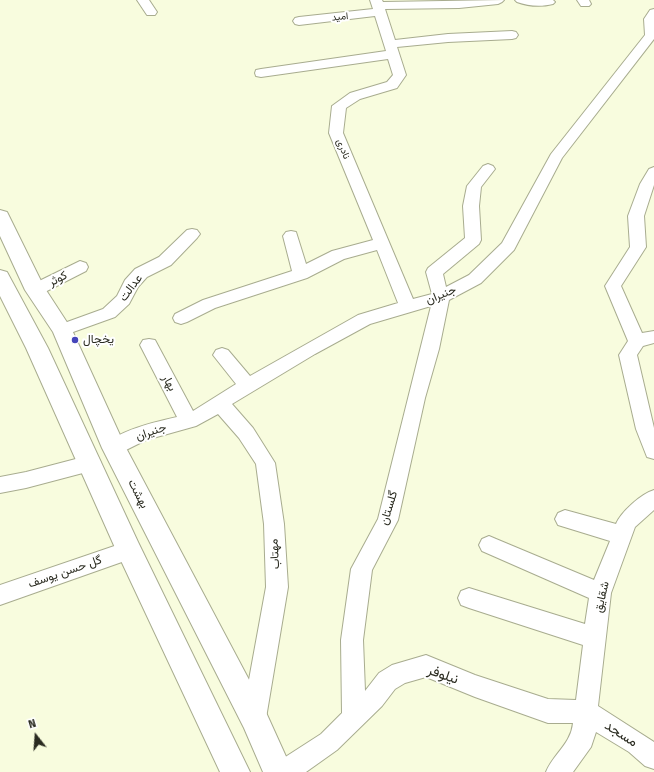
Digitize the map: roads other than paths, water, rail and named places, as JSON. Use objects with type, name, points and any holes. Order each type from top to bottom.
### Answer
[{"type":"main road","name":"بهشت","points":[[0,216],[35,290],[62,330],[114,448],[254,718],[278,772]]},
{"type":"main road","points":[[0,278],[37,348],[91,463],[230,769]]},
{"type":"street","points":[[143,0],[151,12]]},
{"type":"street","name":"امید","points":[[299,21],[378,6],[459,4],[498,0]]},
{"type":"street","points":[[522,0],[528,2],[549,2]]},
{"type":"street","name":"نادری","points":[[378,6],[400,75],[392,85],[355,96],[339,106],[336,133],[408,306]]},
{"type":"street","name":"جنیران","points":[[114,448],[141,434],[189,421],[204,414],[247,385],[364,319],[441,297],[475,279],[508,246],[556,157],[651,35],[650,19],[654,13]]},
{"type":"street","points":[[261,73],[448,38],[512,35]]},
{"type":"street","points":[[441,297],[434,272],[473,240],[471,206],[474,186],[488,169]]},
{"type":"street","points":[[654,172],[647,184],[636,216],[638,247],[613,286],[646,339],[628,355],[644,430],[654,451]]},
{"type":"street","name":"عدالت","points":[[62,330],[109,313],[123,300],[131,284],[141,272],[165,261],[192,234]]},
{"type":"street","points":[[291,236],[301,274]]},
{"type":"street","points":[[181,318],[209,304],[301,274],[338,255],[381,243]]},
{"type":"street","points":[[638,247],[654,250]]},
{"type":"street","name":"کوثر","points":[[35,290],[80,267]]},
{"type":"street","name":"گلستان","points":[[354,718],[352,640],[362,569],[388,520],[416,398],[430,349],[441,297]]},
{"type":"street","name":"بهار","points":[[149,345],[189,421]]},
{"type":"street","points":[[222,355],[247,385]]},
{"type":"street","name":"مهتاب","points":[[220,403],[246,433],[265,463],[274,524],[277,588],[254,718]]},
{"type":"street","points":[[0,485],[26,480],[91,463]]},
{"type":"street","name":"شقایق","points":[[558,772],[583,739],[600,593],[627,522],[654,498]]},
{"type":"street","points":[[565,519],[622,535]]},
{"type":"street","points":[[489,545],[600,593]]},
{"type":"street","name":"گل حسن یوسف","points":[[0,595],[130,550]]},
{"type":"street","points":[[470,598],[595,638]]},
{"type":"street","name":"نیلوفر","points":[[285,772],[329,742],[374,698],[387,681],[400,673],[426,666],[475,686],[548,711],[586,712]]},
{"type":"street","name":"مسجد","points":[[586,712],[637,744],[654,757]]},
{"type":"place","name":"یخچال","points":[[75,340]]}]
